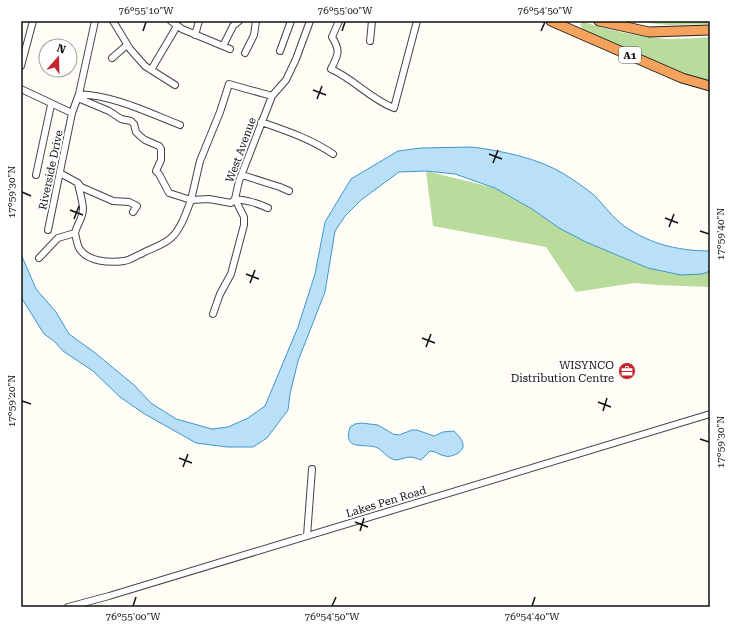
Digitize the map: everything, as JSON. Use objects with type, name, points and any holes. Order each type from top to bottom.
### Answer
[{"type":"highway","name":"A1","points":[[551,21],[682,78],[710,86]]},
{"type":"highway","points":[[599,21],[649,32],[710,30]]},
{"type":"street","points":[[21,66],[33,21]]},
{"type":"street","name":"Riverside Drive","points":[[48,230],[72,113],[78,96],[95,21]]},
{"type":"street","points":[[113,21],[127,45],[145,66],[175,85]]},
{"type":"street","points":[[171,21],[194,35],[230,49]]},
{"type":"street","points":[[194,35],[199,21]]},
{"type":"street","points":[[223,46],[232,26],[239,21]]},
{"type":"street","points":[[245,53],[254,35],[256,21]]},
{"type":"street","points":[[280,51],[291,21]]},
{"type":"street","name":"West Avenue","points":[[214,314],[220,294],[230,274],[244,225],[244,217],[235,199],[242,175],[272,96],[286,80],[296,59],[310,21]]},
{"type":"street","points":[[339,21],[332,37],[338,46],[339,53],[331,69],[342,74],[376,100],[394,108],[417,21]]},
{"type":"street","points":[[370,41],[372,21]]},
{"type":"street","points":[[151,70],[177,26]]},
{"type":"street","points":[[112,58],[127,45]]},
{"type":"street","points":[[78,183],[83,208],[81,220],[75,233],[79,248],[88,256],[100,261],[125,261],[161,246],[177,232],[191,200],[200,161],[220,112],[229,84],[272,96]]},
{"type":"street","points":[[21,89],[72,113]]},
{"type":"street","points":[[78,96],[92,95],[116,101],[180,125]]},
{"type":"street","points":[[78,96],[109,111],[121,119],[131,121],[134,124],[136,132],[140,136],[145,140],[159,146],[161,149],[161,160],[156,171],[169,193],[191,200],[209,199],[231,203],[235,199],[253,201],[268,208]]},
{"type":"street","points":[[36,175],[51,104]]},
{"type":"street","points":[[261,122],[297,134],[333,154]]},
{"type":"street","points":[[60,173],[78,183],[82,187],[113,201],[129,202],[136,206],[134,212]]},
{"type":"street","points":[[242,175],[289,191]]},
{"type":"street","points":[[39,258],[58,238],[75,233]]},
{"type":"street","name":"Lakes Pen Road","points":[[68,607],[710,414]]},
{"type":"street","points":[[307,536],[312,469]]},
{"type":"green space","points":[[628,21],[710,21],[710,24],[668,25]]},
{"type":"green space","points":[[584,22],[616,31],[648,37],[685,39],[710,37],[710,81],[699,79],[668,68],[582,29],[580,24]]},
{"type":"green space","points":[[426,171],[495,188],[532,209],[559,228],[586,242],[648,268],[702,274],[710,271],[710,287],[634,283],[576,292],[546,247],[433,226]]},
{"type":"water","points":[[472,147],[520,156],[554,168],[594,195],[619,222],[640,235],[674,247],[698,251],[710,251],[710,271],[702,274],[681,275],[648,268],[586,242],[559,228],[532,209],[495,188],[455,174],[426,171],[399,172],[361,200],[345,216],[335,231],[325,292],[298,361],[290,394],[288,410],[267,438],[253,447],[227,447],[196,443],[143,413],[120,397],[93,371],[63,351],[54,341],[44,334],[21,297],[21,254],[36,289],[56,312],[69,334],[94,352],[134,385],[151,403],[176,419],[212,429],[228,427],[248,418],[265,406],[298,327],[315,274],[325,222],[351,179],[398,151],[421,148]]},
{"type":"water","points":[[361,423],[378,425],[393,434],[399,435],[412,430],[417,430],[434,436],[443,432],[454,431],[462,440],[463,447],[458,453],[450,456],[430,451],[421,460],[407,457],[397,460],[388,457],[378,448],[373,446],[356,445],[349,440],[348,435],[350,427]]},
{"type":"place","name":"WISYNCO Distribution Centre","points":[[627,371]]}]
